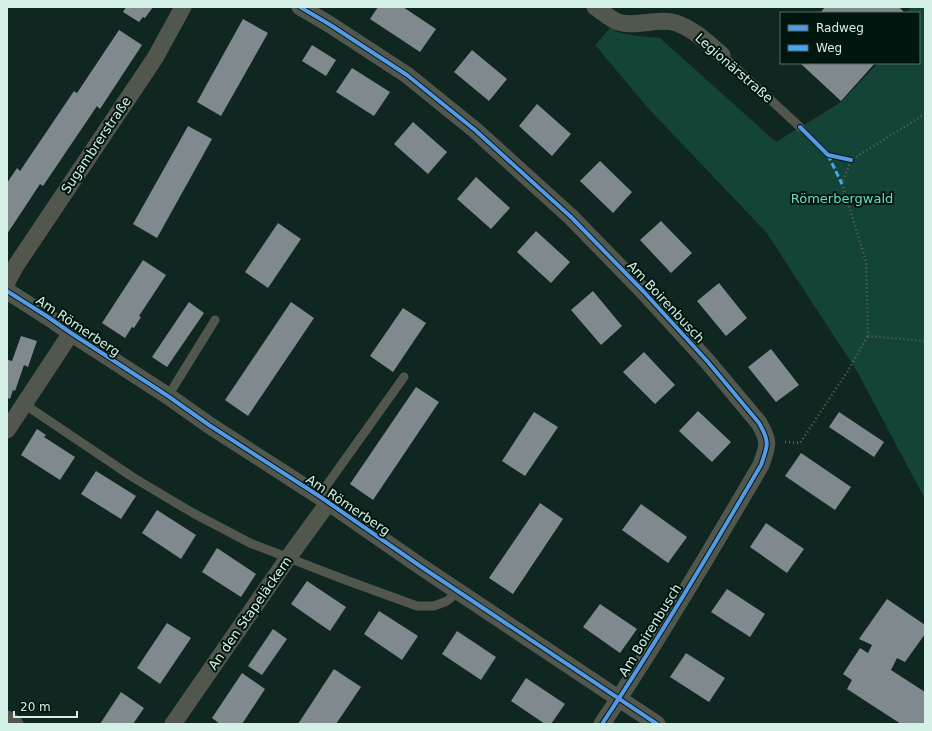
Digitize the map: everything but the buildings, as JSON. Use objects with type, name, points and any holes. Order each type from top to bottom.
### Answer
[{"type":"street","name":"Sugambrerstraße","points":[[7,282],[15,267],[155,58],[183,7]]},
{"type":"street","name":"Am Boirenbusch","points":[[300,7],[329,24],[407,75],[475,130],[571,217],[644,292],[708,362],[759,423],[764,432],[767,441],[766,453],[761,465],[708,556],[619,699]]},
{"type":"street","name":"Legionärstraße","points":[[595,7],[617,22],[633,24],[662,21],[675,23],[690,29],[722,55]]},
{"type":"street","name":"Am Römerberg","points":[[7,291],[168,396],[458,592],[657,724]]},
{"type":"street","points":[[7,430],[71,333]]},
{"type":"street","name":"An den Stapeläckern","points":[[172,724],[288,558],[323,500]]},
{"type":"street","points":[[602,724],[619,699]]},
{"type":"street","points":[[7,719],[15,724]]},
{"type":"lane","name":"Legionärstraße","points":[[722,55],[800,127]]},
{"type":"lane","points":[[168,396],[215,320]]},
{"type":"lane","name":"Am Römerberg","points":[[323,500],[404,377]]},
{"type":"lane","points":[[24,404],[134,478],[193,513],[250,543],[417,606],[434,606],[447,601],[458,592]]},
{"type":"path","points":[[767,441],[800,443],[847,372],[868,336],[866,261],[842,184],[851,160],[925,114]]},
{"type":"path","points":[[868,336],[925,342]]},
{"type":"green space","name":"Römerbergwald","points":[[911,7],[925,7],[925,499],[857,371],[766,232],[649,109],[595,45],[610,28],[620,33],[660,38],[776,142],[841,102],[877,64],[920,64],[920,12],[907,12]]},
{"type":"marked path","points":[[828,155],[842,184]]},
{"type":"cycle path","points":[[300,7],[329,24],[407,75],[475,130],[571,217],[644,292],[708,362],[759,423],[765,435],[767,444],[761,465],[703,563],[602,724]]},
{"type":"cycle path","points":[[800,127],[828,155],[851,160]]},
{"type":"cycle path","points":[[7,291],[319,496],[423,568],[657,724]]}]
